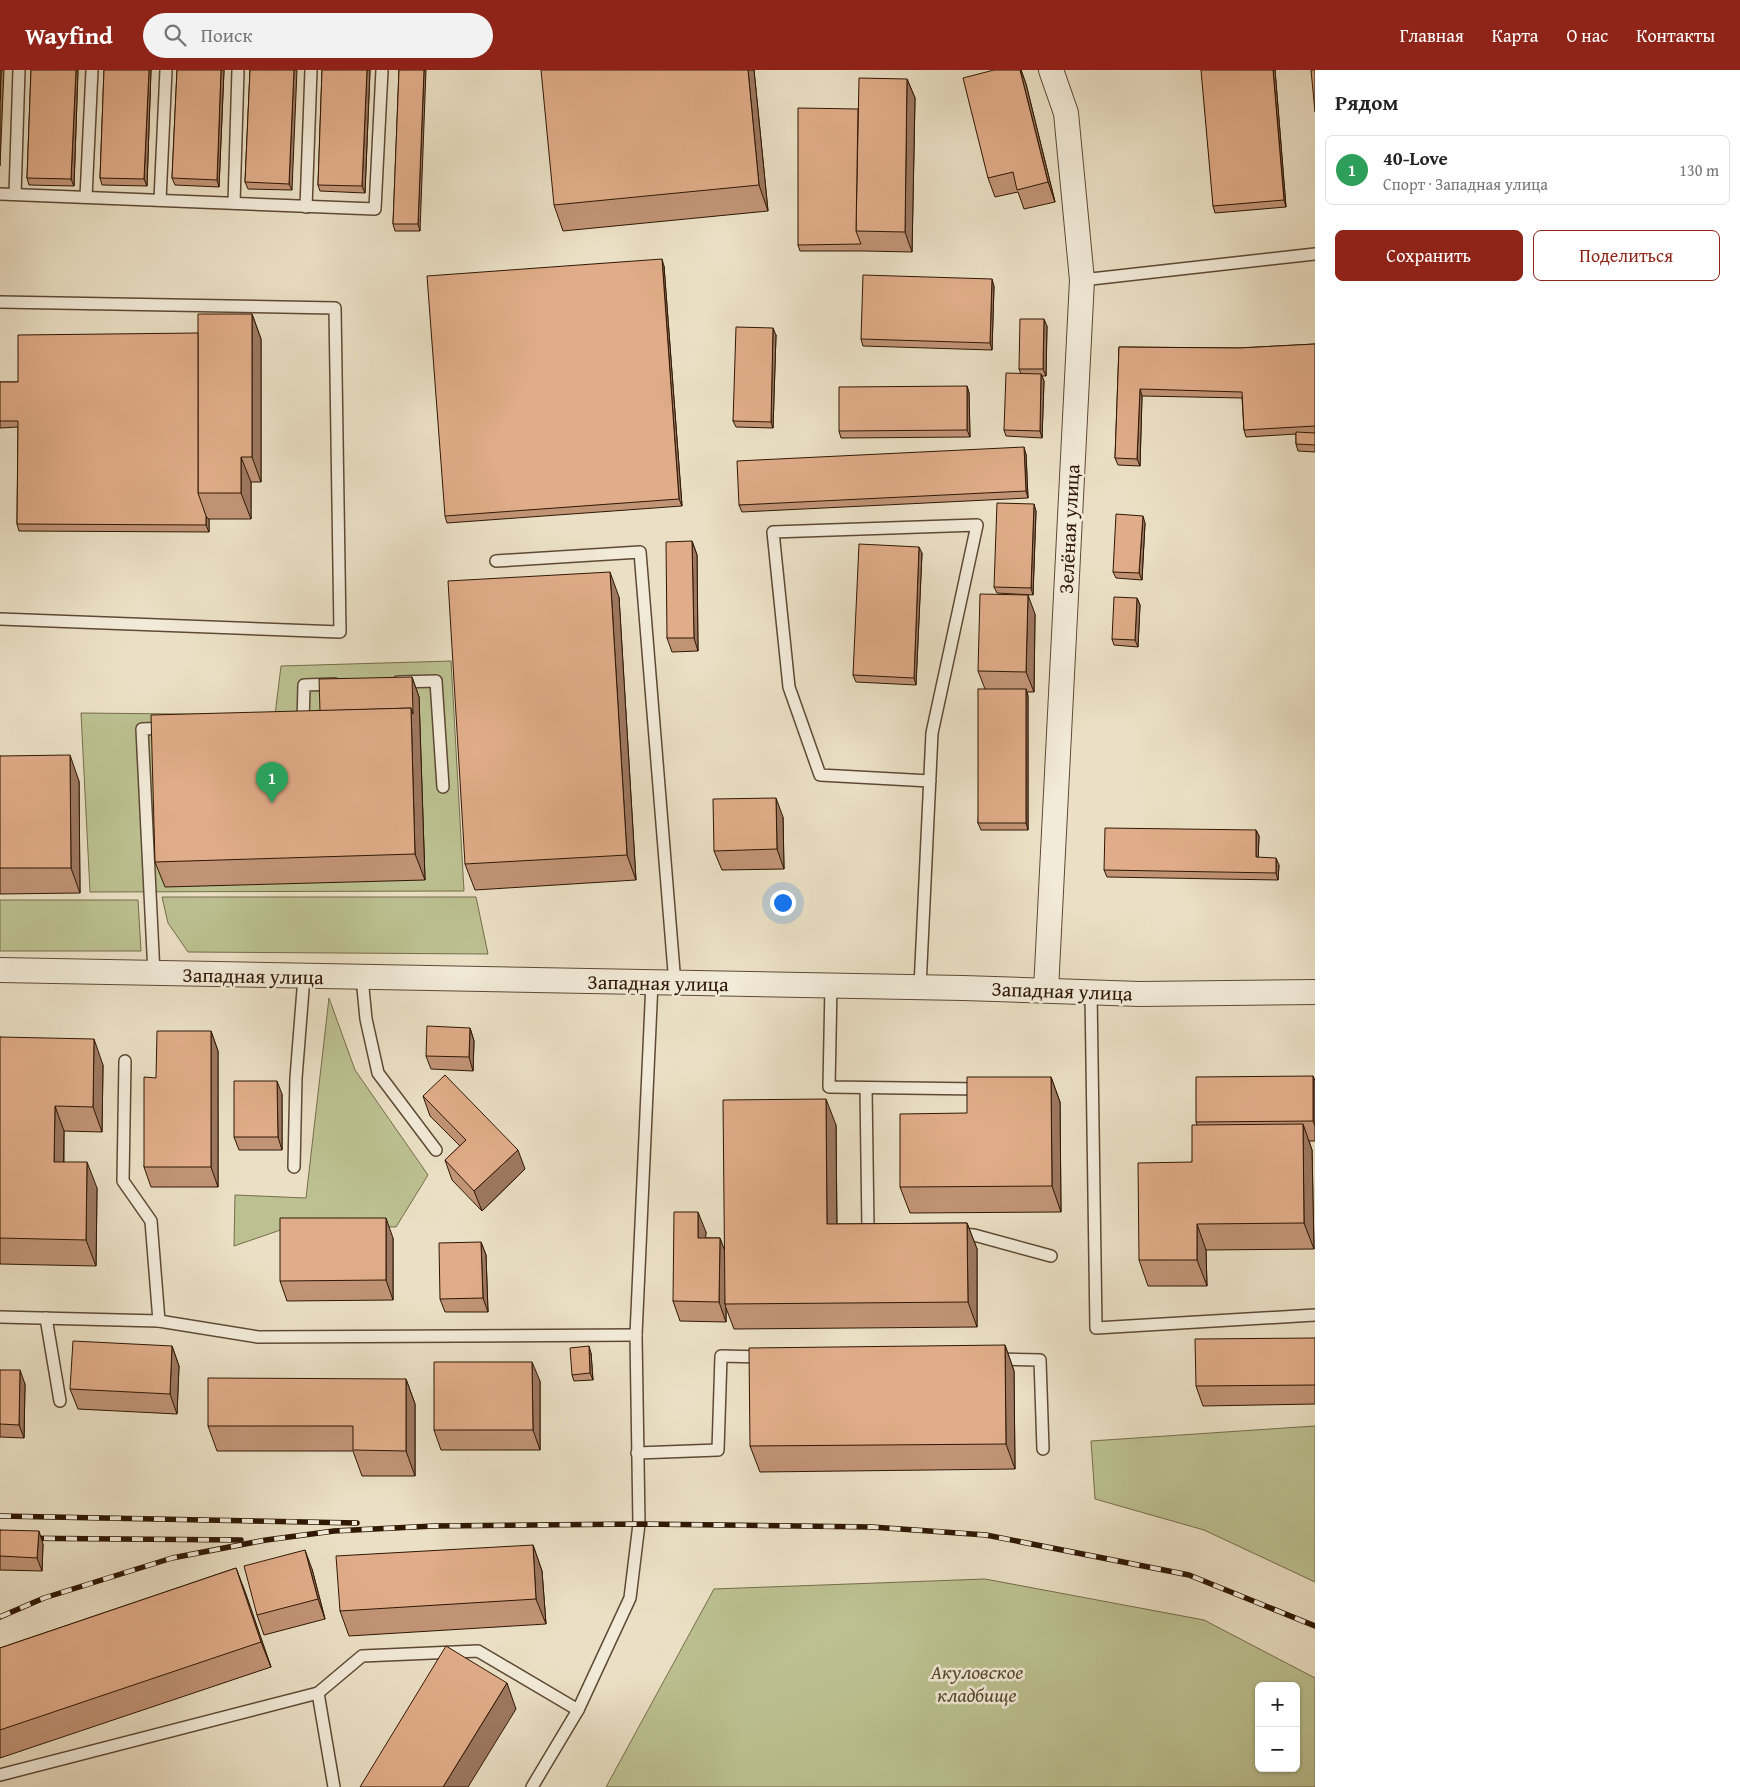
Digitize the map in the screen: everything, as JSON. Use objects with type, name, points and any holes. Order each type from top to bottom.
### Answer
[{"type":"street","name":"Зелёная улица","points":[[1046,990],[1082,280],[1066,113],[1051,70]]},
{"type":"street","name":"Западная улица","points":[[0,970],[652,982],[675,984],[920,987],[1140,994],[1315,992]]},
{"type":"lane","points":[[14,194],[19,70]]},
{"type":"lane","points":[[86,198],[92,70]]},
{"type":"lane","points":[[160,200],[166,70]]},
{"type":"lane","points":[[234,204],[238,70]]},
{"type":"lane","points":[[306,207],[311,70]]},
{"type":"lane","points":[[0,194],[375,209],[382,70]]},
{"type":"lane","points":[[1082,280],[1315,254]]},
{"type":"lane","points":[[0,302],[335,308],[340,632],[0,619]]},
{"type":"lane","points":[[920,987],[930,781],[932,733],[977,525],[773,532],[789,687],[820,775],[930,781]]},
{"type":"lane","points":[[496,561],[640,552],[675,984]]},
{"type":"lane","points":[[388,682],[436,681],[442,787]]},
{"type":"lane","points":[[294,725],[304,724],[304,685],[351,684]]},
{"type":"lane","points":[[154,974],[142,729],[180,728]]},
{"type":"lane","points":[[294,1167],[296,1078],[304,977]]},
{"type":"lane","points":[[362,978],[366,1019],[378,1073],[436,1150]]},
{"type":"lane","points":[[532,1787],[578,1710],[630,1598],[639,1524],[636,1335],[652,982]]},
{"type":"lane","points":[[831,986],[829,1087],[992,1089]]},
{"type":"lane","points":[[1091,992],[1096,1328],[1315,1315]]},
{"type":"lane","points":[[125,1061],[123,1180],[151,1221],[158,1321]]},
{"type":"lane","points":[[866,1088],[868,1230],[888,1231]]},
{"type":"lane","points":[[946,1233],[974,1235],[1051,1256]]},
{"type":"lane","points":[[0,1317],[158,1321],[258,1337],[636,1335]]},
{"type":"lane","points":[[46,1318],[60,1401]]},
{"type":"lane","points":[[637,1453],[718,1450],[721,1356],[780,1357]]},
{"type":"lane","points":[[980,1359],[1040,1360],[1043,1448]]},
{"type":"lane","points":[[0,1775],[318,1693],[362,1656],[478,1651],[578,1710]]},
{"type":"lane","points":[[318,1693],[334,1787]]},
{"type":"green space","points":[[451,661],[464,891],[90,892],[81,713],[275,715],[281,666]]},
{"type":"green space","points":[[162,897],[476,897],[488,954],[188,952],[168,923]]},
{"type":"green space","points":[[0,900],[138,900],[141,951],[0,951]]},
{"type":"green space","points":[[329,998],[355,1070],[428,1175],[396,1227],[295,1225],[234,1246],[235,1195],[306,1198]]},
{"type":"green space","points":[[1315,1426],[1315,1582],[1204,1530],[1095,1499],[1091,1441]]},
{"type":"green space","name":"Акуловское кладбище","points":[[985,1579],[1204,1620],[1315,1678],[1315,1787],[606,1787],[714,1589]]},
{"type":"building","points":[[31,70],[76,70],[71,179],[27,178]]},
{"type":"building","points":[[104,70],[149,70],[144,179],[100,178]]},
{"type":"building","points":[[177,70],[221,70],[217,180],[172,178]]},
{"type":"building","points":[[250,70],[294,70],[289,184],[245,182]]},
{"type":"building","points":[[322,70],[367,70],[362,186],[318,185]]},
{"type":"building","points":[[399,70],[424,70],[418,224],[393,224]]},
{"type":"building","points":[[541,70],[748,70],[759,185],[554,205]]},
{"type":"building","points":[[994,70],[1020,70],[1048,182],[1017,190],[1013,172],[988,178],[963,78]]},
{"type":"building","points":[[1201,70],[1273,70],[1284,200],[1213,206]]},
{"type":"building","points":[[1311,70],[1315,70],[1315,112]]},
{"type":"building","points":[[859,78],[907,79],[905,232],[856,231]]},
{"type":"building","points":[[798,108],[858,109],[856,231],[861,244],[798,245]]},
{"type":"building","points":[[662,259],[679,499],[445,516],[427,276]]},
{"type":"building","points":[[863,275],[992,279],[990,343],[861,339]]},
{"type":"building","points":[[198,314],[252,314],[252,457],[241,457],[241,493],[198,493]]},
{"type":"building","points":[[1020,319],[1044,319],[1043,369],[1019,369]]},
{"type":"building","points":[[736,327],[773,328],[771,422],[733,421]]},
{"type":"building","points":[[198,333],[198,493],[206,516],[206,525],[17,524],[18,421],[0,421],[0,382],[18,382],[18,335]]},
{"type":"building","points":[[1315,344],[1315,426],[1244,430],[1242,392],[1140,389],[1137,459],[1115,458],[1119,347],[1239,348]]},
{"type":"building","points":[[1006,373],[1041,374],[1040,431],[1004,430]]},
{"type":"building","points":[[967,386],[967,430],[839,431],[839,387]]},
{"type":"building","points":[[1296,432],[1315,433],[1315,445],[1296,444]]},
{"type":"building","points":[[1024,447],[1026,491],[739,505],[737,461]]},
{"type":"building","points":[[997,503],[1034,504],[1031,588],[994,587]]},
{"type":"building","points":[[1116,514],[1143,516],[1139,573],[1113,572]]},
{"type":"building","points":[[692,541],[694,638],[667,638],[666,542]]},
{"type":"building","points":[[859,544],[919,547],[914,678],[853,675]]},
{"type":"building","points":[[610,572],[627,855],[465,864],[448,581]]},
{"type":"building","points":[[980,594],[1028,595],[1026,672],[978,671]]},
{"type":"building","points":[[1114,597],[1137,598],[1135,640],[1112,639]]},
{"type":"building","points":[[412,677],[413,714],[411,708],[320,711],[319,679]]},
{"type":"building","points":[[978,689],[1026,689],[1026,823],[978,823]]},
{"type":"building","points":[[411,708],[415,854],[155,862],[151,715]]},
{"type":"building","points":[[70,755],[71,868],[0,868],[0,756]]},
{"type":"building","points":[[776,798],[777,849],[714,851],[713,799]]},
{"type":"building","points":[[1105,828],[1256,830],[1256,857],[1276,858],[1276,873],[1104,870]]},
{"type":"building","points":[[427,1026],[470,1028],[469,1057],[426,1056]]},
{"type":"building","points":[[157,1031],[211,1031],[211,1167],[144,1167],[144,1077],[156,1078]]},
{"type":"building","points":[[0,1037],[94,1039],[93,1107],[55,1106],[54,1162],[87,1162],[86,1240],[0,1238]]},
{"type":"building","points":[[445,1075],[518,1150],[474,1191],[445,1160],[466,1140],[423,1096]]},
{"type":"building","points":[[1313,1076],[1313,1121],[1196,1122],[1196,1077]]},
{"type":"building","points":[[967,1077],[1051,1077],[1052,1186],[900,1187],[900,1114],[967,1113]]},
{"type":"building","points":[[234,1081],[277,1081],[278,1137],[234,1137]]},
{"type":"building","points":[[826,1099],[827,1224],[967,1223],[968,1302],[725,1304],[723,1100]]},
{"type":"building","points":[[1303,1124],[1304,1223],[1197,1224],[1197,1260],[1139,1260],[1138,1163],[1192,1162],[1192,1125]]},
{"type":"building","points":[[674,1212],[698,1212],[698,1238],[720,1238],[719,1302],[673,1301]]},
{"type":"building","points":[[280,1218],[386,1218],[386,1280],[280,1281]]},
{"type":"building","points":[[481,1242],[483,1298],[440,1299],[439,1243]]},
{"type":"building","points":[[1315,1338],[1315,1385],[1196,1386],[1195,1339]]},
{"type":"building","points":[[73,1341],[172,1346],[170,1394],[70,1389]]},
{"type":"building","points":[[1005,1345],[1006,1444],[750,1446],[749,1348]]},
{"type":"building","points":[[589,1346],[590,1373],[572,1375],[570,1348]]},
{"type":"building","points":[[434,1362],[532,1362],[533,1430],[434,1430]]},
{"type":"building","points":[[0,1370],[20,1370],[19,1425],[0,1424]]},
{"type":"building","points":[[208,1378],[406,1379],[406,1451],[353,1450],[353,1426],[208,1426]]},
{"type":"building","points":[[0,1530],[39,1531],[37,1558],[0,1556]]},
{"type":"building","points":[[533,1545],[536,1599],[340,1611],[336,1556]]},
{"type":"building","points":[[305,1550],[318,1599],[257,1615],[244,1566]]},
{"type":"building","points":[[236,1568],[261,1642],[0,1730],[0,1648]]},
{"type":"building","points":[[446,1646],[507,1683],[443,1787],[360,1787]]},
{"type":"railway","points":[[0,1516],[357,1523]]},
{"type":"railway","points":[[0,1617],[44,1598],[172,1558],[266,1540],[334,1531],[434,1526],[639,1524],[872,1527],[986,1535],[1189,1575],[1315,1626]]},
{"type":"railway","points":[[0,1538],[241,1540]]},
{"type":"place","name":"40-Love","points":[[272,803]]}]
